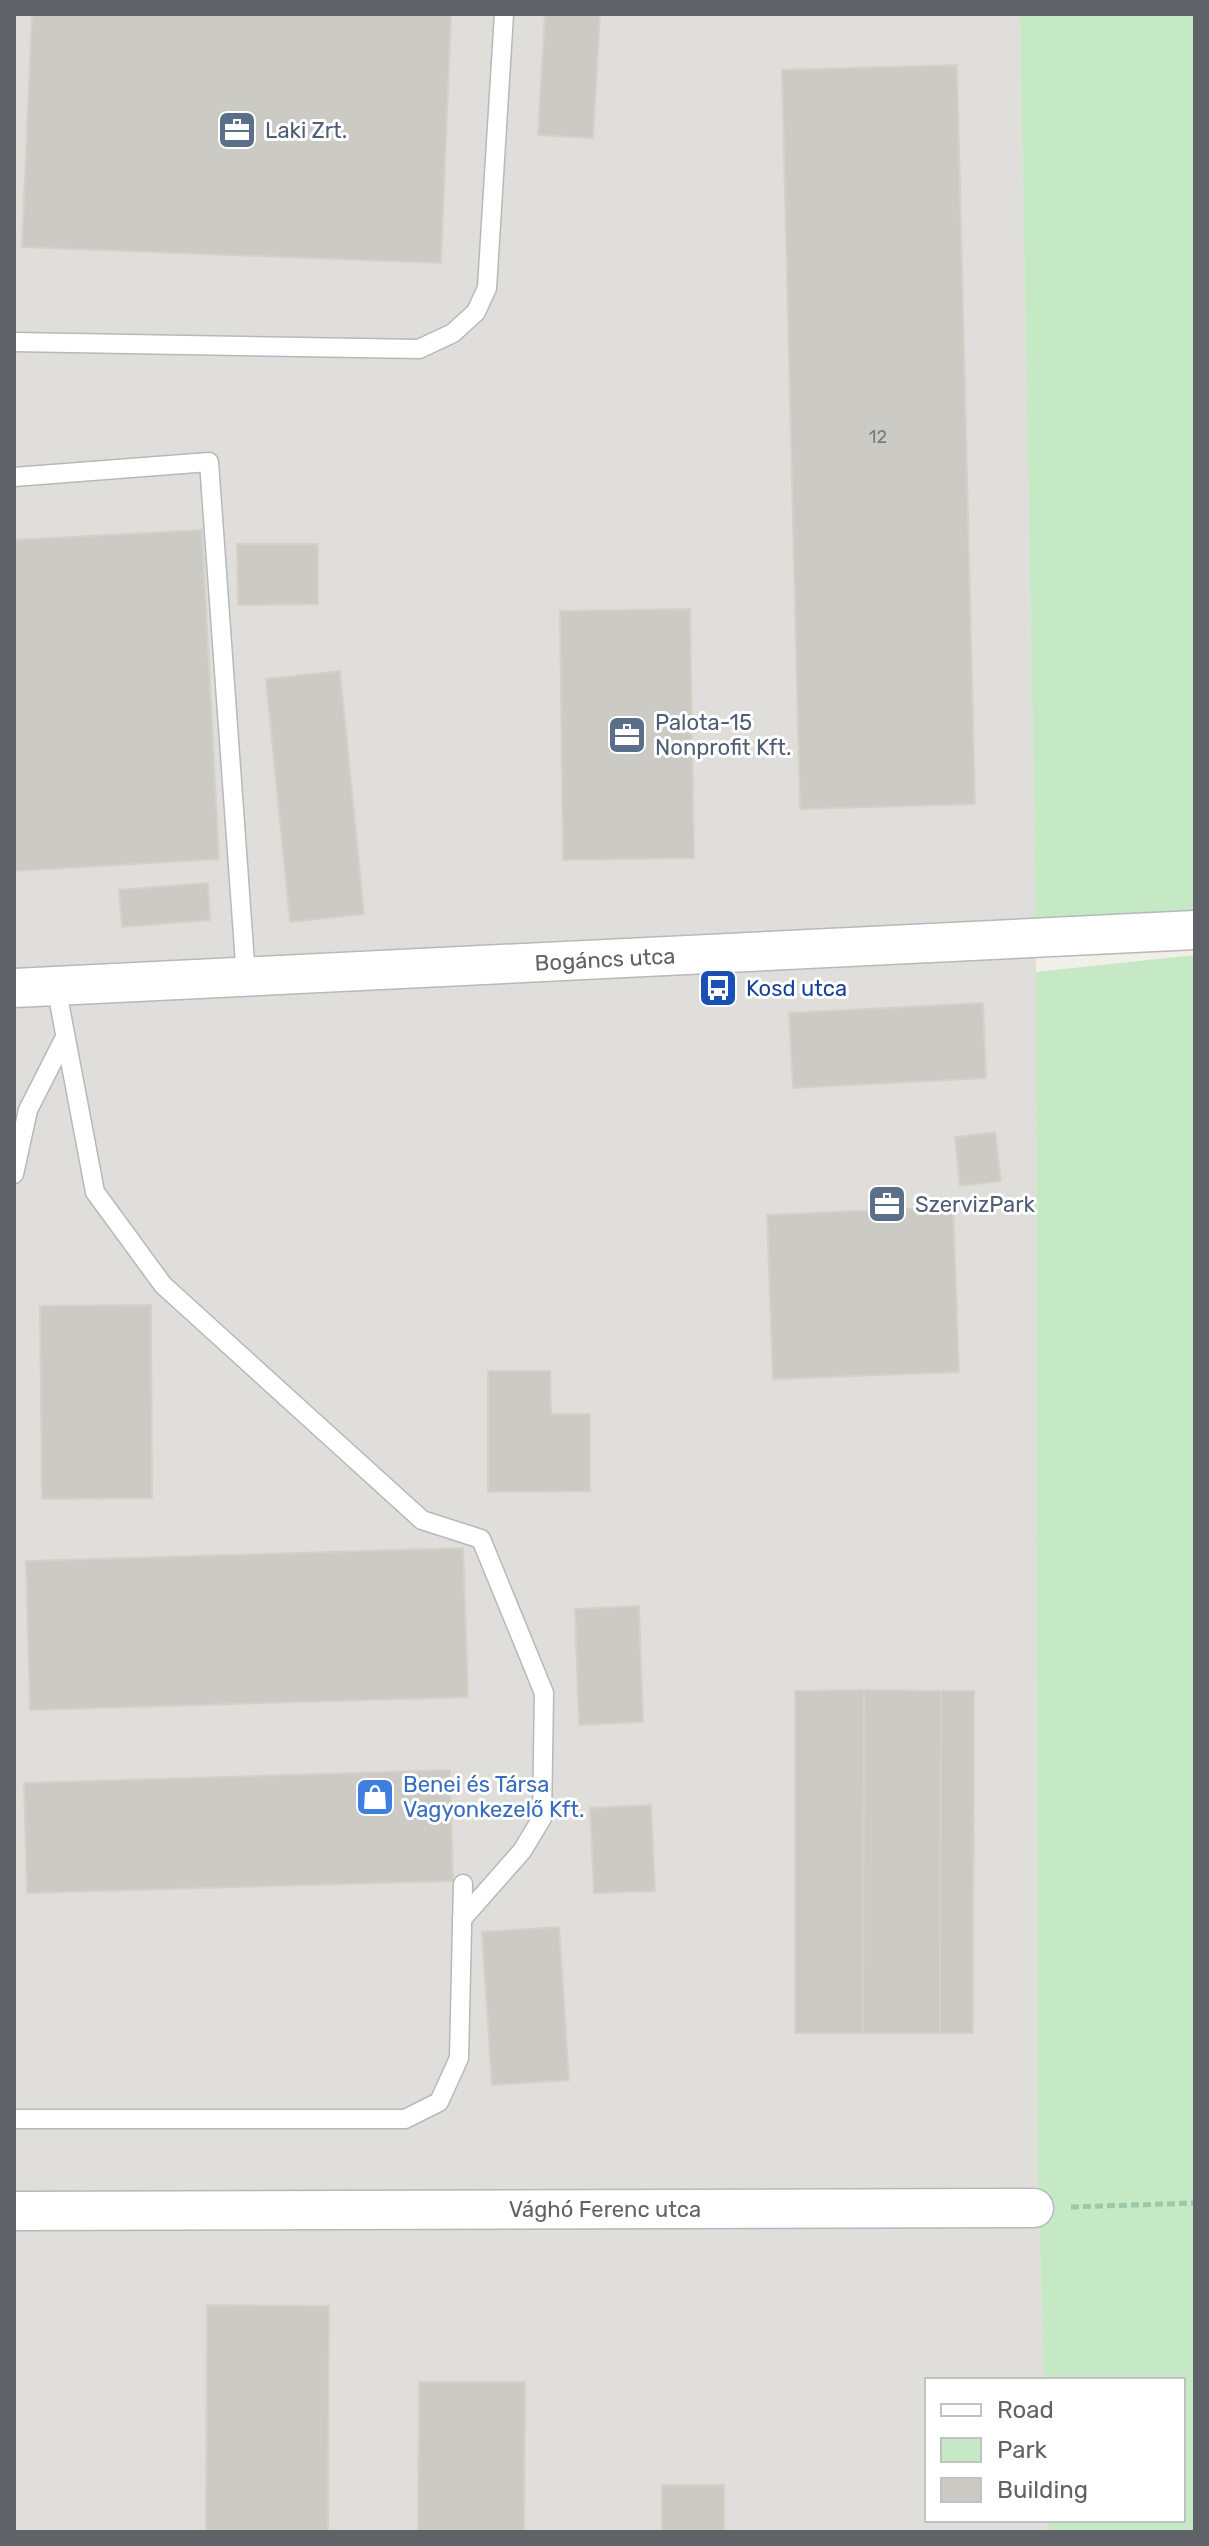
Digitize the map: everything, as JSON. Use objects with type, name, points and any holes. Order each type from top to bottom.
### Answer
[{"type":"street","name":"Bogáncs utca","points":[[14,988],[1195,930]]},
{"type":"street","name":"Vághó Ferenc utca","points":[[14,2211],[1034,2208]]},
{"type":"lane","points":[[14,342],[419,349],[453,333],[476,312],[487,288],[504,14]]},
{"type":"lane","points":[[14,477],[209,462],[246,977]]},
{"type":"lane","points":[[56,986],[95,1192],[163,1285],[422,1520],[481,1539],[544,1693],[542,1818],[522,1851],[462,1919]]},
{"type":"lane","points":[[14,1174],[28,1110],[64,1039]]},
{"type":"lane","points":[[14,2119],[405,2119],[439,2102],[459,2058],[463,1884]]},
{"type":"path","points":[[1034,2208],[1195,2203]]},
{"type":"shaded area","points":[[14,14],[1020,14],[1036,919],[1038,2177],[1044,2378],[925,2378],[925,2522],[1047,2522],[1048,2532],[14,2532]]},
{"type":"green space","points":[[1020,14],[1195,14],[1195,912],[1036,919]]},
{"type":"green space","points":[[1195,955],[1195,2532],[1048,2532],[1047,2522],[1185,2522],[1185,2378],[1044,2378],[1038,2177],[1036,972]]},
{"type":"building","name":"Laki Zrt.","points":[[32,14],[451,14],[441,263],[22,247]]},
{"type":"building","points":[[545,14],[600,14],[593,138],[538,135]]},
{"type":"building","points":[[957,65],[975,804],[800,809],[782,70]]},
{"type":"building","points":[[202,530],[219,859],[14,871],[14,540]]},
{"type":"building","points":[[237,544],[318,544],[318,604],[238,605]]},
{"type":"building","name":"Palota-15 Nonprofit Kft.","points":[[690,609],[694,858],[563,860],[560,611]]},
{"type":"building","points":[[340,671],[364,914],[290,922],[266,679]]},
{"type":"building","points":[[208,883],[210,920],[122,927],[119,890]]},
{"type":"building","points":[[983,1003],[986,1078],[793,1088],[789,1013]]},
{"type":"building","points":[[995,1132],[1001,1181],[960,1186],[955,1137]]},
{"type":"building","points":[[953,1207],[959,1372],[773,1379],[767,1215]]},
{"type":"building","points":[[151,1305],[152,1498],[42,1499],[40,1306]]},
{"type":"building","points":[[488,1371],[550,1371],[551,1414],[590,1414],[590,1491],[488,1492]]},
{"type":"building","points":[[463,1548],[468,1697],[30,1710],[26,1561]]},
{"type":"building","points":[[639,1606],[643,1722],[579,1725],[575,1609]]},
{"type":"building","points":[[864,1690],[863,2033],[795,2033],[795,1691]]},
{"type":"building","points":[[864,1690],[941,1691],[940,2033],[863,2033]]},
{"type":"building","points":[[941,1691],[974,1691],[973,2033],[940,2033]]},
{"type":"building","points":[[450,1770],[453,1881],[27,1893],[24,1783]]},
{"type":"building","points":[[651,1805],[655,1891],[594,1893],[590,1808]]},
{"type":"building","points":[[559,1927],[569,2080],[492,2085],[482,1932]]},
{"type":"building","points":[[207,2305],[329,2306],[328,2532],[206,2532]]},
{"type":"building","points":[[419,2382],[525,2382],[524,2532],[418,2532]]},
{"type":"building","points":[[662,2485],[724,2485],[724,2532],[662,2532]]},
{"type":"place","name":"Laki Zrt.","points":[[237,130]]},
{"type":"place","name":"Palota-15 Nonprofit Kft.","points":[[627,735]]},
{"type":"place","name":"Kosd utca","points":[[718,988]]},
{"type":"place","name":"SzervizPark","points":[[887,1204]]},
{"type":"place","name":"Benei és Társa Vagyonkezelő Kft.","points":[[375,1797]]}]
